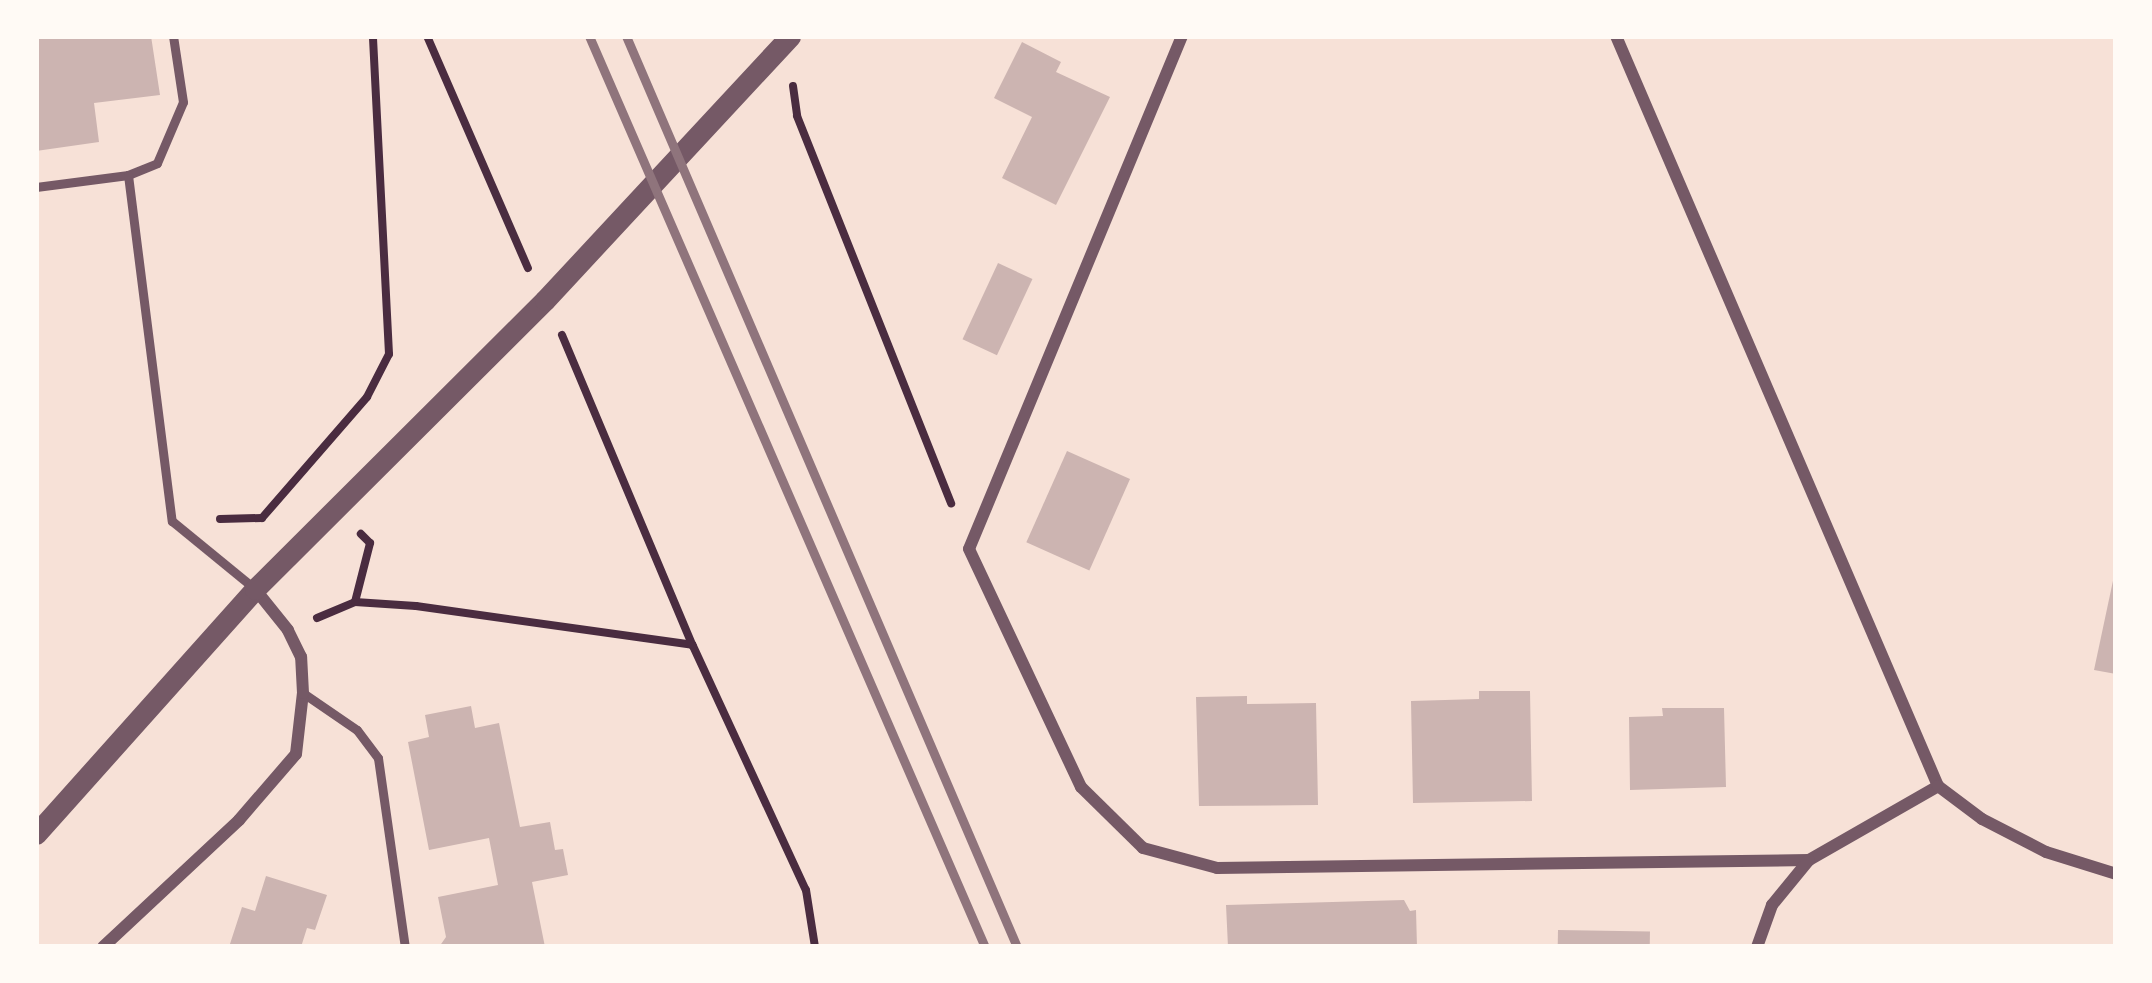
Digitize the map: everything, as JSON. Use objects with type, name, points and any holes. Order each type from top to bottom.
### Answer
[{"type":"street","points":[[1182,36],[969,549],[1007,641],[1081,788],[1143,848],[1217,868],[1809,860]]},
{"type":"street","points":[[1616,36],[1938,786],[1982,818],[2046,852],[2116,874]]},
{"type":"street","points":[[36,834],[255,590],[545,300],[789,38]]},
{"type":"street","points":[[103,947],[239,820],[296,754],[304,694],[301,657],[288,630],[255,590]]},
{"type":"street","points":[[1757,947],[1772,905],[1809,860],[1938,786]]},
{"type":"lane","points":[[36,187],[128,175],[157,163],[183,102],[173,36]]},
{"type":"lane","points":[[128,175],[172,521],[255,590]]},
{"type":"lane","points":[[304,694],[357,730],[378,758],[405,947]]},
{"type":"path","points":[[172,521],[262,518],[367,397],[389,354],[373,36]]},
{"type":"path","points":[[427,36],[504,221],[545,300],[693,646],[806,890],[814,947]]},
{"type":"path","points":[[789,38],[797,116],[969,549]]},
{"type":"path","points":[[288,630],[355,602],[416,606],[693,646]]},
{"type":"building","points":[[36,36],[151,36],[160,95],[94,103],[99,142],[36,151]]},
{"type":"building","points":[[1022,42],[1061,62],[1056,72],[1110,97],[1056,205],[1002,178],[1032,117],[994,98]]},
{"type":"building","points":[[998,263],[1032,279],[997,355],[963,339]]},
{"type":"building","points":[[1067,451],[1130,479],[1089,570],[1026,542]]},
{"type":"building","points":[[2116,577],[2116,674],[2094,670]]},
{"type":"building","points":[[1479,691],[1530,691],[1532,801],[1413,803],[1411,701],[1479,699]]},
{"type":"building","points":[[1247,696],[1247,704],[1316,703],[1318,805],[1199,806],[1196,697]]},
{"type":"building","points":[[471,706],[475,728],[499,723],[520,827],[550,822],[555,850],[563,849],[568,875],[532,882],[545,947],[439,947],[446,937],[438,897],[498,885],[489,838],[429,850],[408,742],[429,737],[425,715]]},
{"type":"building","points":[[1662,708],[1724,708],[1726,787],[1630,790],[1629,717],[1663,716]]},
{"type":"building","points":[[266,876],[327,895],[315,930],[307,928],[301,947],[229,947],[242,907],[255,911]]},
{"type":"building","points":[[1404,900],[1410,911],[1416,910],[1417,947],[1228,947],[1226,905]]},
{"type":"building","points":[[1558,930],[1650,932],[1650,947],[1558,947]]},
{"type":"railway","points":[[589,36],[985,947]]},
{"type":"railway","points":[[626,36],[1017,947]]}]
